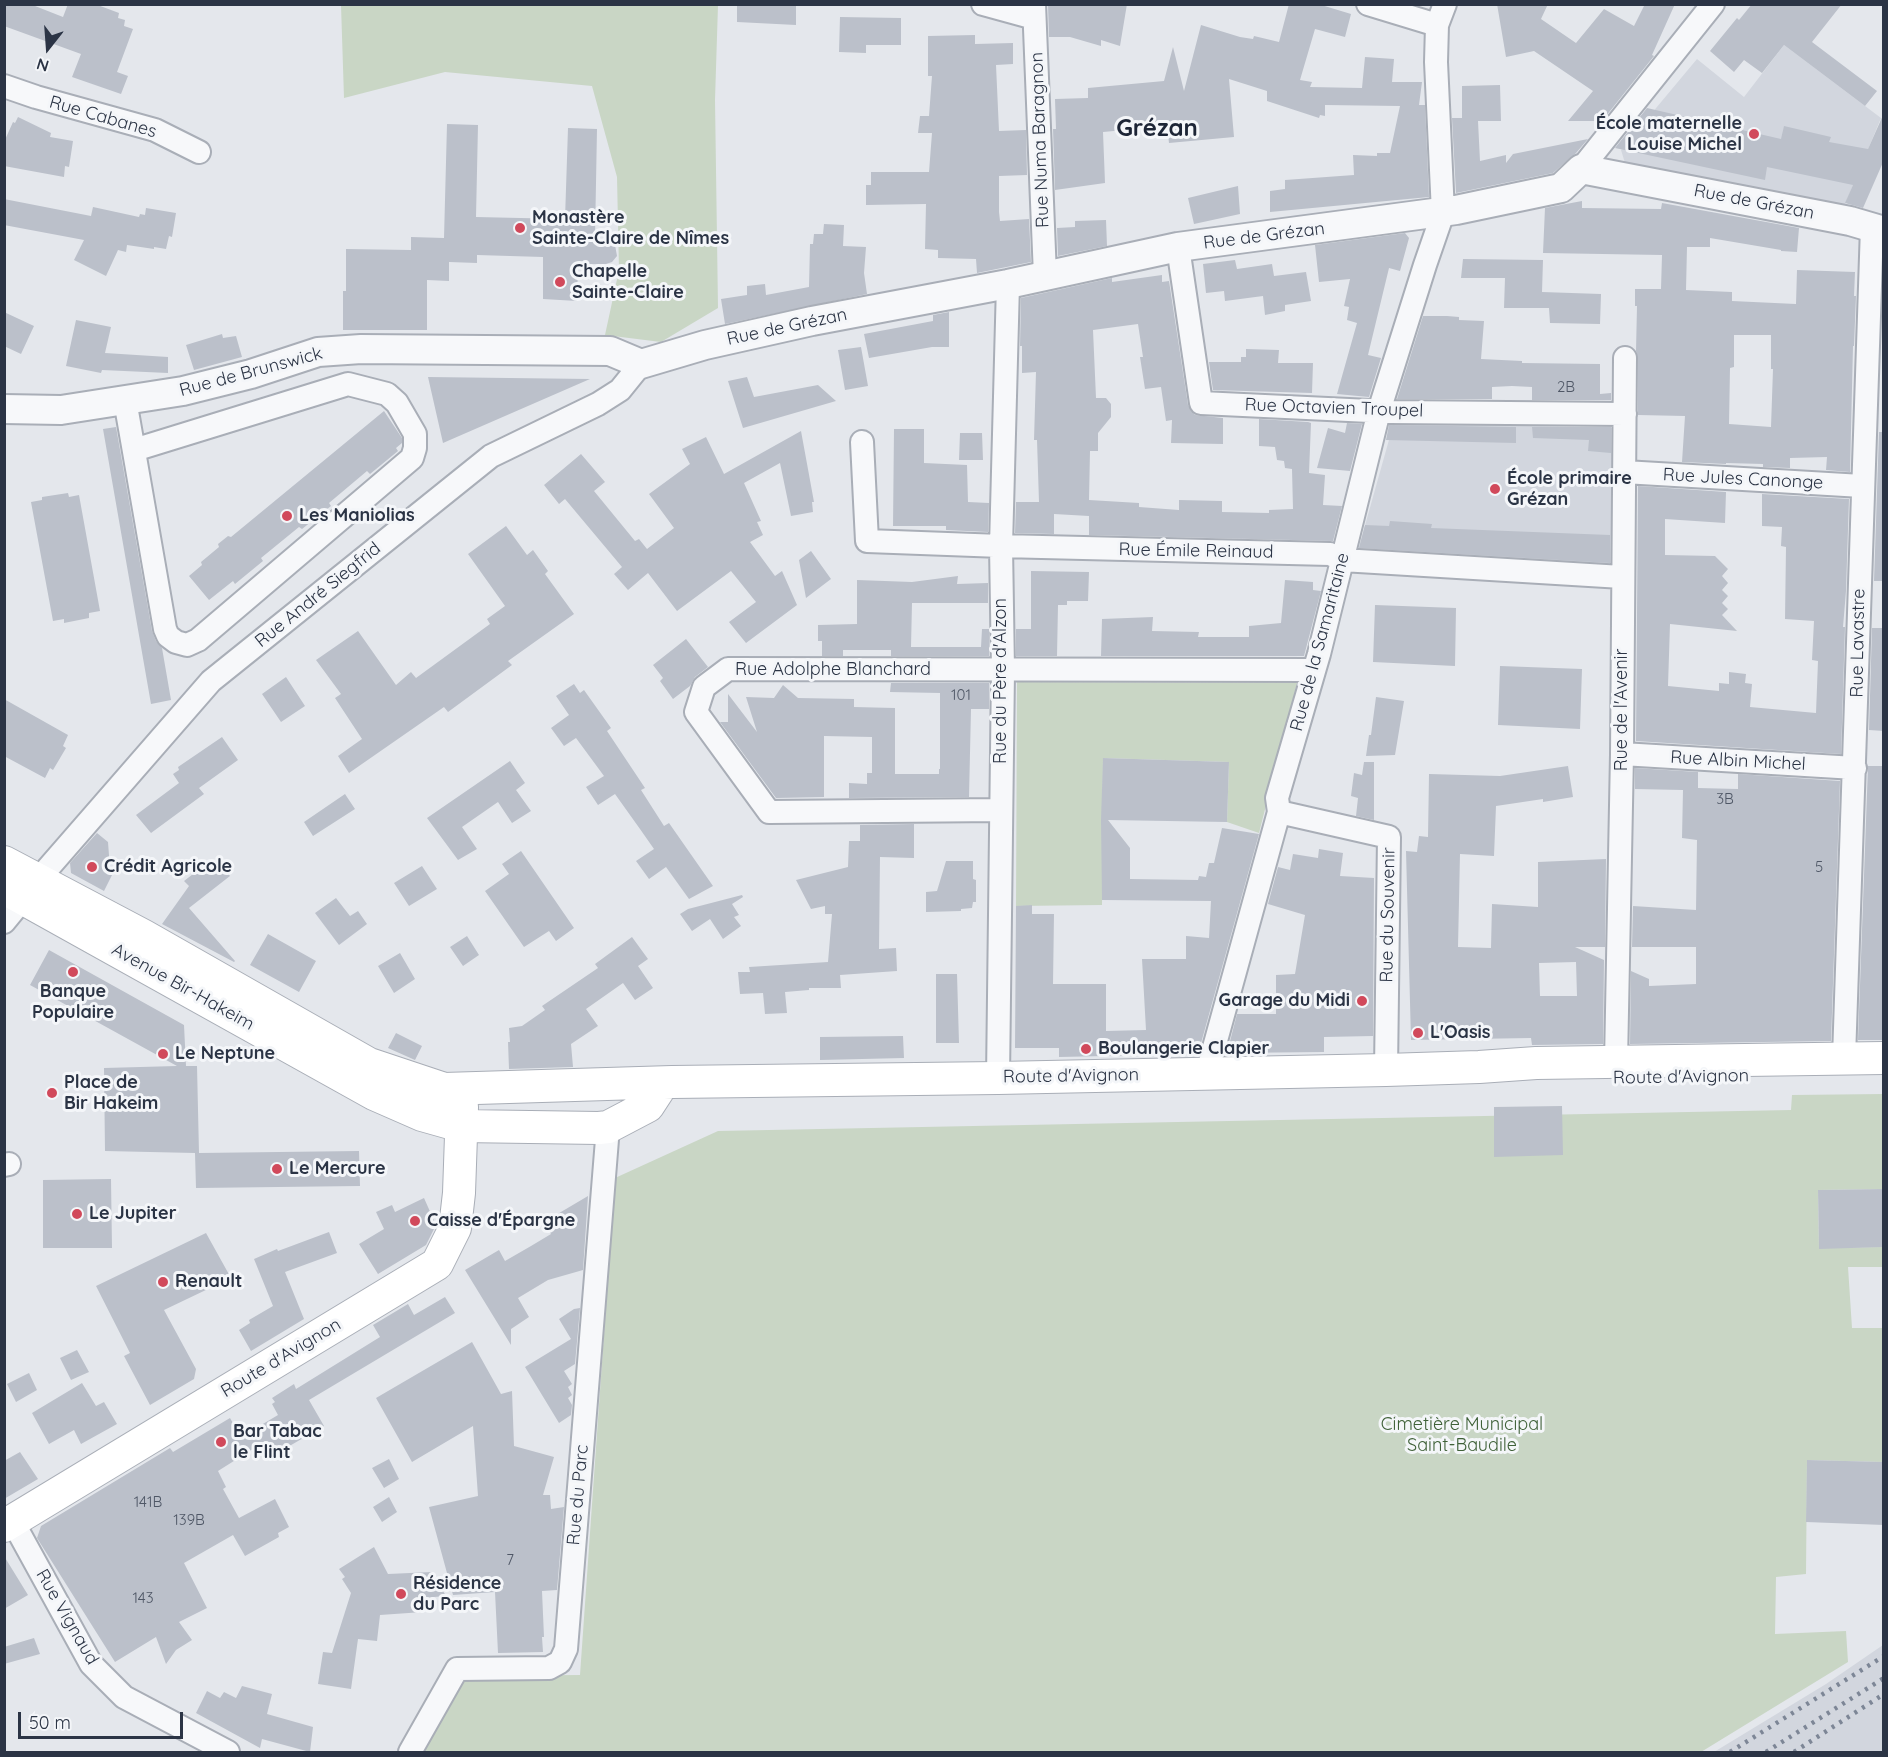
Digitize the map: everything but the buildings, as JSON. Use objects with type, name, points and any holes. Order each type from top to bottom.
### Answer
[{"type":"main road","name":"Avenue Bir-Hakeim","points":[[4,862],[23,889],[374,1094],[422,1115],[460,1126]]},
{"type":"main road","name":"Avenue Bir-Hakeim","points":[[23,889],[144,936],[369,1064],[444,1089],[462,1089]]},
{"type":"main road","name":"Route d'Avignon","points":[[9,1524],[437,1264],[455,1228],[459,1193],[462,1089],[663,1083],[1386,1070],[1536,1063],[1884,1058]]},
{"type":"main road","name":"Route d'Avignon","points":[[1479,1067],[1538,1080],[1884,1073]]},
{"type":"main road","points":[[460,1126],[608,1127],[648,1106],[663,1083]]},
{"type":"street","points":[[983,4],[1034,11]]},
{"type":"street","points":[[1368,4],[1441,15],[1436,62],[1443,213]]},
{"type":"street","points":[[1581,170],[1713,4]]},
{"type":"street","name":"Rue Numa Baragnon","points":[[1034,11],[1045,276]]},
{"type":"street","name":"Rue Cabanes","points":[[4,86],[155,130],[199,152]]},
{"type":"street","name":"Rue de Grézan","points":[[641,364],[716,342],[1008,284],[1178,247],[1443,213],[1561,188],[1581,170],[1850,220],[1878,229]]},
{"type":"street","name":"Rue de la Samaritaine","points":[[1207,1073],[1279,812],[1277,798],[1342,560],[1379,411],[1443,213]]},
{"type":"street","name":"Rue Lavastre","points":[[1845,1058],[1862,486],[1878,229]]},
{"type":"street","name":"Rue Octavien Troupel","points":[[1178,247],[1201,403],[1379,411],[1625,414]]},
{"type":"street","name":"Rue du Père d'Alzon","points":[[998,1078],[1003,670],[1001,546],[1008,284]]},
{"type":"street","name":"Rue de Brunswick","points":[[4,409],[62,410],[124,400],[251,374],[318,352],[361,349],[610,351],[641,364]]},
{"type":"street","name":"Rue de l'Avenir","points":[[1616,1062],[1622,754],[1625,358]]},
{"type":"street","name":"Rue André Siegfrid","points":[[4,922],[23,889],[211,681],[491,456],[598,404],[620,390],[641,364]]},
{"type":"street","points":[[124,400],[165,629],[168,636],[176,642],[187,645],[198,640],[412,459],[415,434],[397,403],[387,394],[348,384],[134,450]]},
{"type":"street","name":"Rue Émile Reinaud","points":[[862,442],[867,541],[1330,554],[1342,560],[1622,577]]},
{"type":"street","name":"Rue Jules Canonge","points":[[1624,472],[1862,486]]},
{"type":"street","name":"Rue Adolphe Blanchard","points":[[1000,810],[769,812],[696,712],[704,687],[728,669],[1313,670]]},
{"type":"street","name":"Rue Albin Michel","points":[[1622,754],[1855,768]]},
{"type":"street","name":"Rue du Souvenir","points":[[1279,812],[1389,837],[1386,1070]]},
{"type":"street","name":"Rue du Parc","points":[[410,1752],[457,1669],[549,1668],[560,1662],[566,1649],[608,1127]]},
{"type":"street","name":"Rue Vignaud","points":[[9,1524],[91,1664],[124,1696],[228,1752]]},
{"type":"shaded area","name":"École maternelle Louise Michel","points":[[1784,45],[1881,118],[1844,207],[1625,163],[1621,150],[1697,59],[1744,97]]},
{"type":"shaded area","name":"École primaire Grézan","points":[[1394,422],[1615,428],[1613,564],[1357,554]]},
{"type":"shaded area","points":[[1883,1645],[1883,1752],[1714,1752],[1826,1684]]},
{"type":"green space","points":[[341,5],[718,5],[715,100],[718,308],[661,342],[605,335],[619,270],[617,177],[592,86],[445,72],[344,98]]},
{"type":"green space","points":[[1017,682],[1297,683],[1259,833],[1227,822],[1229,762],[1103,758],[1102,905],[1016,906]]},
{"type":"green space","name":"Cimetière Municipal Saint-Baudile","points":[[1883,1094],[1883,1189],[1818,1190],[1819,1248],[1883,1247],[1883,1267],[1848,1267],[1852,1328],[1883,1328],[1883,1462],[1807,1460],[1806,1574],[1776,1577],[1775,1634],[1846,1631],[1848,1662],[1701,1752],[413,1752],[455,1676],[580,1675],[615,1178],[718,1131],[1791,1110],[1792,1095]]},
{"type":"railway","points":[[1730,1752],[1884,1656]]},
{"type":"railway","points":[[1766,1752],[1884,1678]]},
{"type":"railway","points":[[1794,1752],[1884,1694]]},
{"type":"place","name":"École maternelle Louise Michel","points":[[1754,134]]},
{"type":"place","name":"Monastère Sainte-Claire de Nîmes","points":[[520,228]]},
{"type":"place","name":"Chapelle Sainte-Claire","points":[[560,282]]},
{"type":"place","name":"École primaire Grézan","points":[[1495,489]]},
{"type":"place","name":"Les Maniolias","points":[[287,516]]},
{"type":"place","name":"Crédit Agricole","points":[[92,867]]},
{"type":"place","name":"Banque Populaire","points":[[73,972]]},
{"type":"place","name":"Garage du Midi","points":[[1362,1001]]},
{"type":"place","name":"L'Oasis","points":[[1418,1033]]},
{"type":"place","name":"Boulangerie Clapier","points":[[1086,1049]]},
{"type":"place","name":"Le Neptune","points":[[163,1054]]},
{"type":"place","name":"Place de Bir Hakeim","points":[[52,1093]]},
{"type":"place","name":"Le Mercure","points":[[277,1169]]},
{"type":"place","name":"Le Jupiter","points":[[77,1214]]},
{"type":"place","name":"Caisse d'Épargne","points":[[415,1221]]},
{"type":"place","name":"Renault","points":[[163,1282]]},
{"type":"place","name":"Bar Tabac le Flint","points":[[221,1442]]},
{"type":"place","name":"Résidence du Parc","points":[[401,1594]]},
{"type":"district","name":"Grézan","points":[[1157,129]]}]
